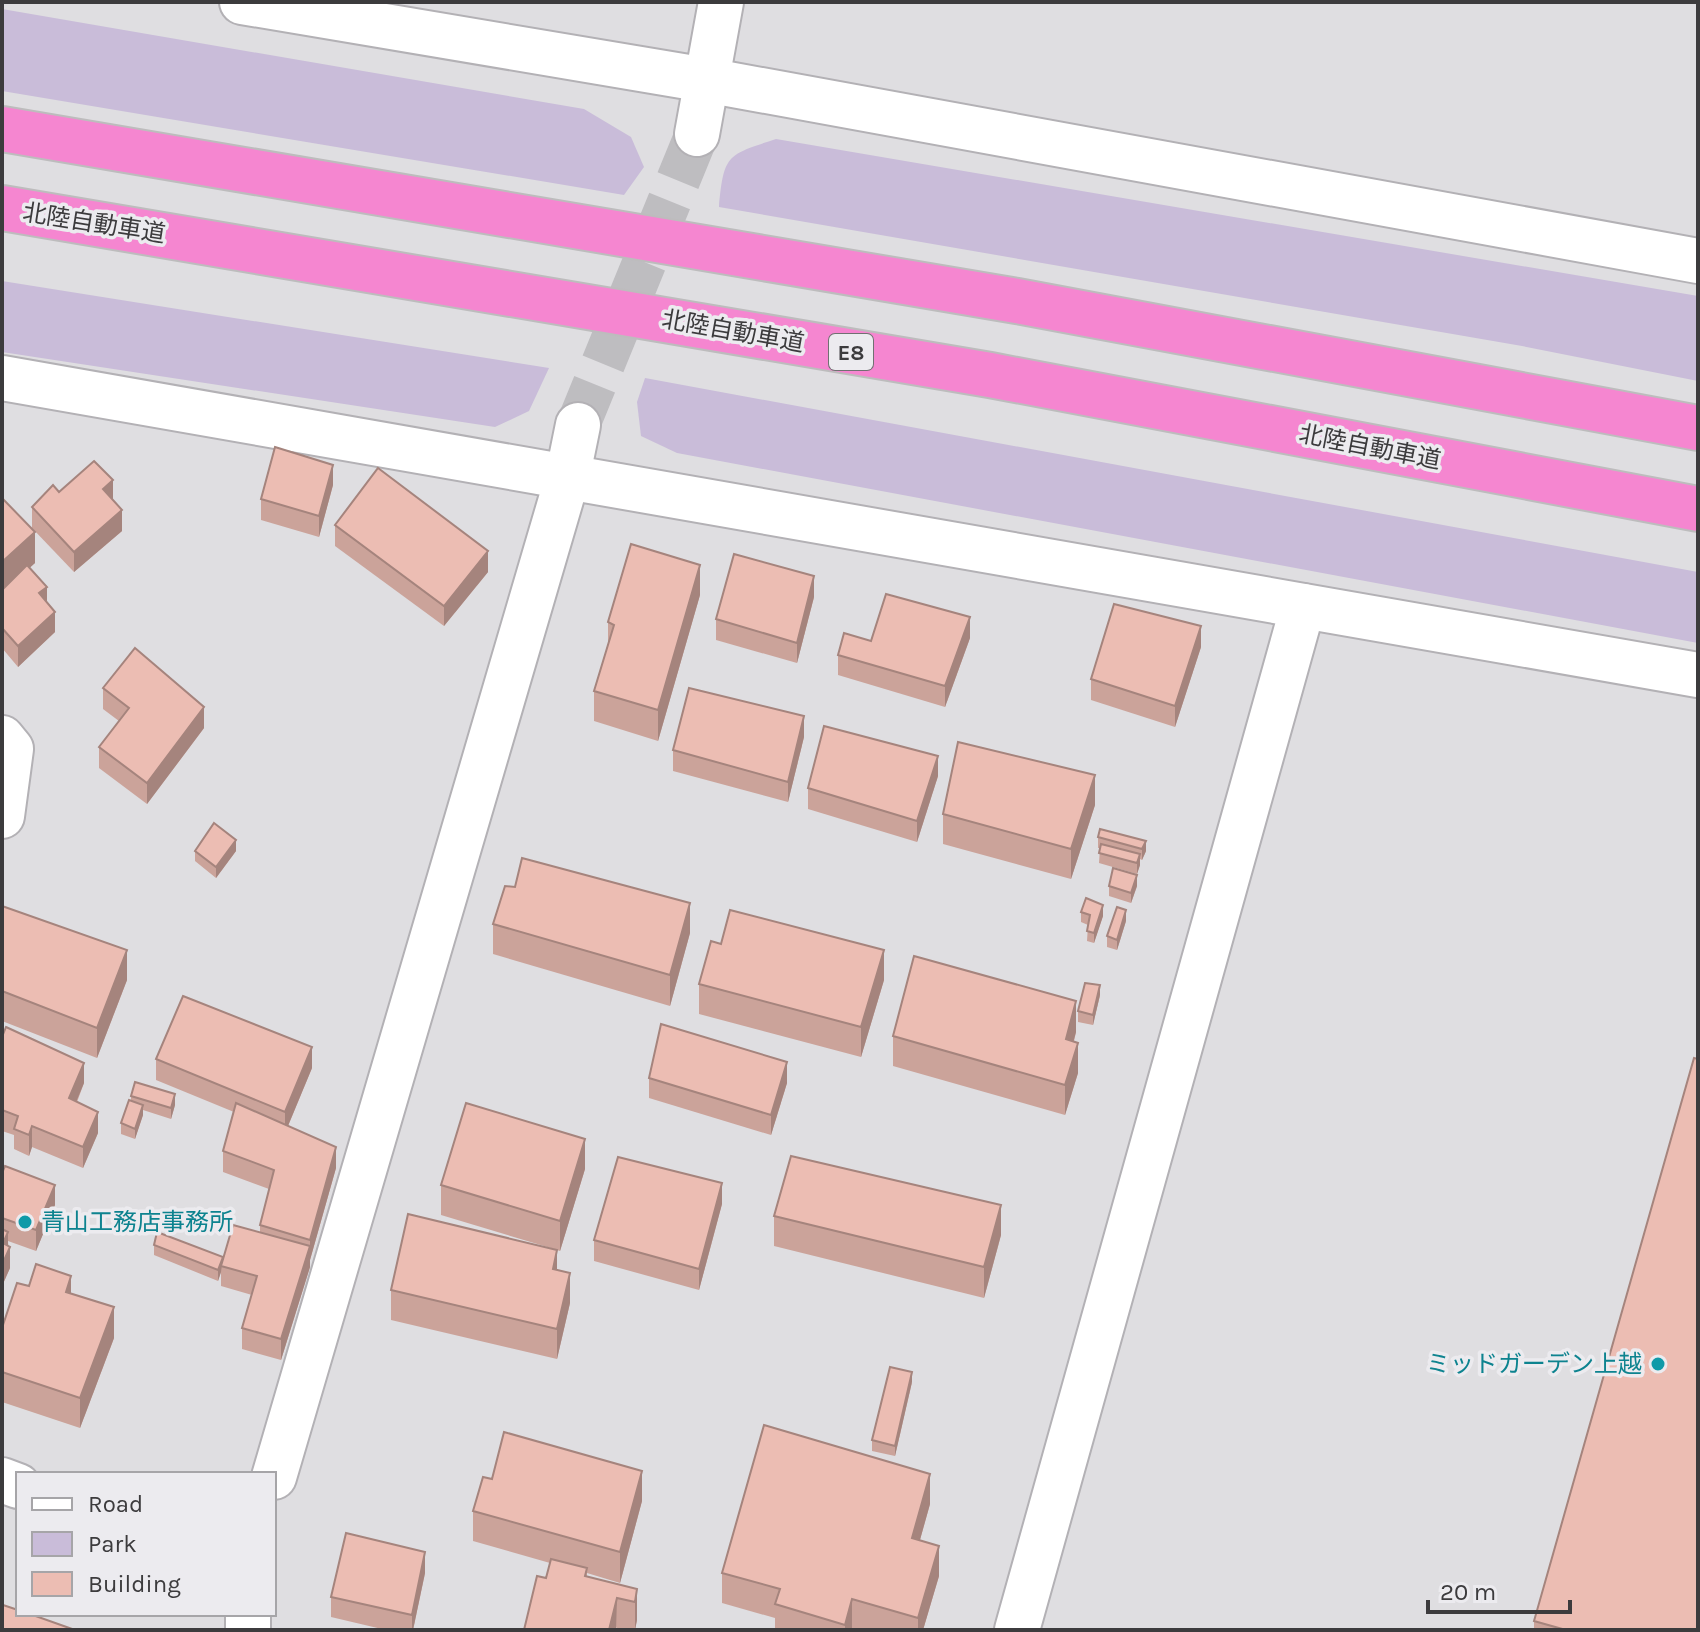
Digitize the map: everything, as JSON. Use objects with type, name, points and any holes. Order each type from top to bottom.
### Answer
[{"type":"highway","points":[[2,129],[1017,301],[1698,428]]},
{"type":"highway","name":"北陸自動車道","points":[[2,208],[990,375],[1698,509]]},
{"type":"street","points":[[242,2],[706,80],[1698,261]]},
{"type":"street","points":[[697,134],[721,2]]},
{"type":"street","points":[[2,378],[1698,675]]},
{"type":"street","points":[[275,1472],[567,479],[578,425]]},
{"type":"street","points":[[1017,1630],[1303,606]]},
{"type":"street","points":[[2,738],[11,749],[2,816]]},
{"type":"green space","points":[[2,9],[584,109],[631,137],[644,167],[624,195],[2,91]]},
{"type":"green space","points":[[776,139],[1698,296],[1698,381],[1522,346],[719,207],[723,176],[731,159],[747,149]]},
{"type":"green space","points":[[2,281],[549,368],[529,411],[495,427],[2,352]]},
{"type":"green space","points":[[645,378],[1698,572],[1698,643],[677,453],[641,436],[637,402]]},
{"type":"building","points":[[275,447],[333,465],[319,516],[261,499]]},
{"type":"building","points":[[94,461],[113,480],[103,489],[122,510],[74,552],[32,507],[53,485],[59,492]]},
{"type":"building","points":[[378,468],[488,551],[444,606],[335,525]]},
{"type":"building","points":[[2,498],[35,532],[2,562]]},
{"type":"building","points":[[631,544],[700,565],[658,710],[594,691],[614,625],[608,622]]},
{"type":"building","points":[[734,554],[814,576],[797,643],[716,619]]},
{"type":"building","points":[[27,565],[47,587],[39,593],[55,612],[18,646],[2,628],[2,590]]},
{"type":"building","points":[[886,594],[970,617],[945,686],[838,655],[844,633],[871,641]]},
{"type":"building","points":[[1114,604],[1201,626],[1175,706],[1091,679]]},
{"type":"building","points":[[135,648],[204,707],[147,783],[99,747],[129,708],[103,688]]},
{"type":"building","points":[[689,688],[804,716],[788,782],[673,750]]},
{"type":"building","points":[[824,726],[938,756],[917,821],[808,788]]},
{"type":"building","points":[[958,742],[1095,775],[1071,849],[943,814]]},
{"type":"building","points":[[214,823],[236,840],[216,867],[195,851]]},
{"type":"building","points":[[1100,829],[1146,841],[1142,849],[1098,837]]},
{"type":"building","points":[[1101,844],[1140,854],[1137,863],[1099,853]]},
{"type":"building","points":[[522,858],[690,903],[670,975],[493,924],[505,886],[515,887]]},
{"type":"building","points":[[1113,868],[1137,875],[1131,893],[1109,886]]},
{"type":"building","points":[[1086,898],[1103,905],[1094,933],[1087,931],[1090,915],[1081,912]]},
{"type":"building","points":[[2,906],[127,950],[97,1028],[2,991]]},
{"type":"building","points":[[1117,907],[1126,910],[1117,940],[1107,936]]},
{"type":"building","points":[[730,910],[884,950],[861,1027],[699,984],[711,941],[721,944]]},
{"type":"building","points":[[914,956],[1076,1001],[1066,1039],[1078,1043],[1065,1085],[893,1036]]},
{"type":"building","points":[[1085,983],[1100,985],[1093,1015],[1078,1011]]},
{"type":"building","points":[[183,996],[312,1047],[285,1112],[156,1059]]},
{"type":"building","points":[[661,1024],[787,1062],[771,1115],[649,1078]]},
{"type":"building","points":[[6,1027],[84,1063],[69,1098],[98,1112],[83,1147],[32,1126],[29,1135],[14,1129],[18,1116],[2,1110],[2,1037]]},
{"type":"building","name":"ミッドガーデン上越","points":[[1694,1058],[1698,1059],[1698,1630],[1566,1630],[1534,1621]]},
{"type":"building","points":[[135,1082],[175,1094],[171,1108],[131,1096]]},
{"type":"building","points":[[129,1100],[143,1105],[135,1129],[121,1123]]},
{"type":"building","points":[[236,1103],[336,1147],[310,1240],[260,1225],[274,1170],[223,1151]]},
{"type":"building","points":[[466,1103],[585,1139],[560,1221],[441,1185]]},
{"type":"building","points":[[791,1156],[1001,1205],[984,1267],[774,1216]]},
{"type":"building","points":[[618,1157],[722,1183],[699,1269],[594,1240]]},
{"type":"building","points":[[5,1166],[55,1185],[36,1230],[2,1218],[2,1173]]},
{"type":"building","points":[[408,1214],[557,1250],[553,1269],[570,1273],[557,1329],[391,1290]]},
{"type":"building","points":[[233,1225],[310,1246],[281,1339],[242,1328],[257,1276],[221,1266]]},
{"type":"building","points":[[2,1229],[8,1232],[3,1243],[10,1247],[2,1265]]},
{"type":"building","points":[[157,1232],[223,1257],[218,1270],[154,1245]]},
{"type":"building","points":[[36,1264],[71,1276],[66,1292],[114,1307],[80,1398],[2,1372],[2,1328],[17,1283],[29,1286]]},
{"type":"building","points":[[890,1367],[912,1372],[895,1446],[872,1440]]},
{"type":"building","points":[[764,1425],[930,1474],[912,1538],[939,1546],[918,1618],[852,1599],[845,1625],[775,1604],[780,1589],[722,1573]]},
{"type":"building","points":[[504,1432],[642,1471],[620,1552],[473,1511],[483,1477],[492,1479]]},
{"type":"building","points":[[346,1533],[425,1552],[412,1615],[331,1597]]},
{"type":"building","points":[[551,1559],[587,1568],[585,1576],[637,1589],[635,1602],[617,1598],[609,1630],[524,1630],[537,1576],[546,1578]]},
{"type":"building","points":[[3,1605],[16,1609],[16,1616],[36,1616],[75,1630],[2,1630]]},
{"type":"tunnel","points":[[578,425],[697,134]]},
{"type":"place","name":"青山工務店事務所","points":[[25,1222]]},
{"type":"place","name":"ミッドガーデン上越","points":[[1658,1364]]}]
